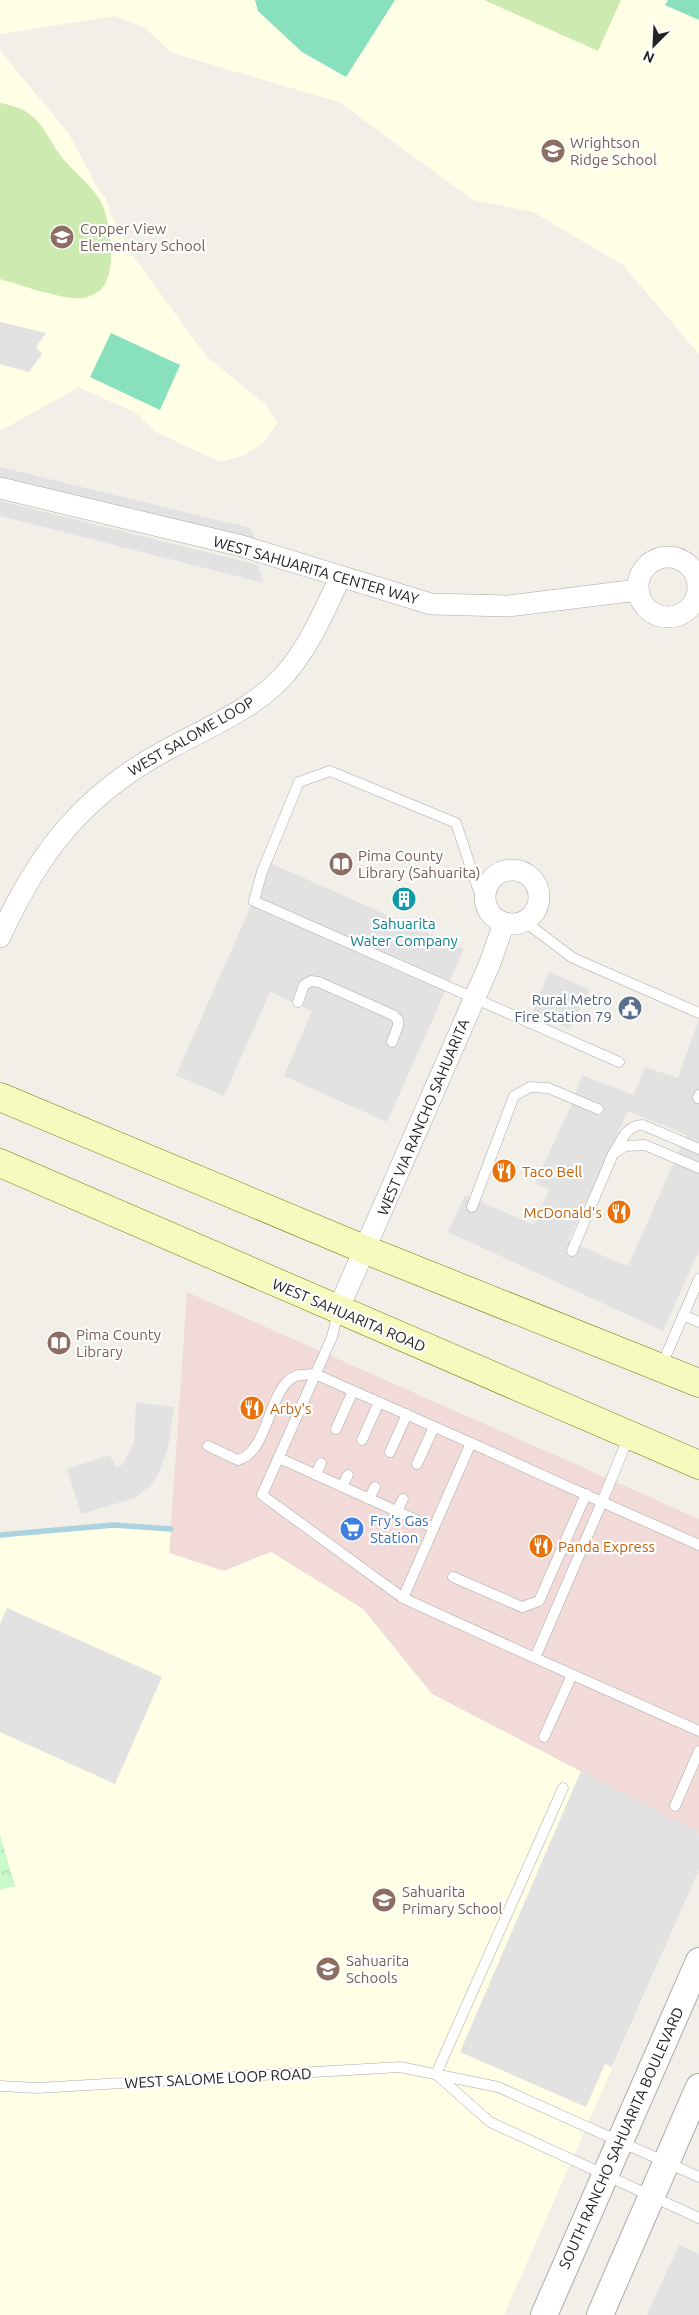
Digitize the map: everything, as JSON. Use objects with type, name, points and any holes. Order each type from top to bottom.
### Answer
[{"type":"main road","points":[[0,1097],[366,1250],[699,1383]]},
{"type":"main road","name":"WEST SAHUARITA ROAD","points":[[0,1163],[699,1465]]},
{"type":"street","name":"WEST SAHUARITA CENTER WAY","points":[[0,488],[242,546],[340,578],[431,604],[508,606],[638,590]]},
{"type":"street","points":[[672,557],[681,560],[694,572],[698,593],[690,608],[682,614],[663,617],[646,608],[638,590],[641,572],[654,560],[672,557]]},
{"type":"street","name":"WEST SALOME LOOP","points":[[0,937],[12,910],[43,858],[69,824],[92,800],[132,768],[256,700],[286,674],[313,635],[340,578]]},
{"type":"street","name":"WEST VIA RANCHO SAHUARITA","points":[[338,1310],[366,1250],[490,963],[514,922],[535,912],[538,904],[537,886],[533,879],[517,870],[508,869],[492,878],[486,888]]},
{"type":"street","points":[[486,888],[485,904],[489,912],[514,922]]},
{"type":"street","name":"SOUTH RANCHO SAHUARITA BOULEVARD","points":[[544,2315],[699,1961]]},
{"type":"street","points":[[600,2315],[699,2087]]},
{"type":"lane","points":[[486,888],[478,889],[456,823],[330,772],[299,782],[262,872],[254,901],[619,1062]]},
{"type":"lane","points":[[514,922],[573,958],[699,1013]]},
{"type":"lane","points":[[298,1002],[304,985],[311,981],[319,982],[393,1015],[398,1020],[398,1026],[392,1042]]},
{"type":"lane","points":[[472,1207],[514,1096],[530,1087],[548,1088],[598,1109]]},
{"type":"lane","points":[[572,1251],[613,1154],[627,1131],[636,1125],[643,1125],[699,1149]]},
{"type":"lane","points":[[613,1154],[625,1146],[644,1145],[699,1168]]},
{"type":"lane","points":[[661,1367],[699,1279]]},
{"type":"lane","points":[[338,1310],[332,1337],[262,1495],[403,1598],[699,1731]]},
{"type":"lane","points":[[683,1315],[699,1322]]},
{"type":"lane","points":[[208,1446],[238,1460],[248,1457],[255,1447],[284,1384],[295,1376],[315,1374],[699,1545]]},
{"type":"lane","points":[[336,1429],[353,1391]]},
{"type":"lane","points":[[362,1440],[380,1402]]},
{"type":"lane","points":[[390,1452],[407,1414]]},
{"type":"lane","points":[[418,1464],[434,1427]]},
{"type":"lane","points":[[535,1658],[630,1435]]},
{"type":"lane","points":[[403,1598],[471,1443]]},
{"type":"lane","points":[[279,1458],[434,1528]]},
{"type":"lane","points":[[316,1475],[321,1463]]},
{"type":"lane","points":[[342,1486],[348,1474]]},
{"type":"lane","points":[[369,1499],[375,1487]]},
{"type":"lane","points":[[453,1577],[522,1607],[539,1601],[586,1494]]},
{"type":"lane","points":[[397,1511],[403,1499]]},
{"type":"lane","points":[[544,1737],[572,1674]]},
{"type":"lane","points":[[675,1806],[699,1751]]},
{"type":"lane","points":[[563,1788],[436,2074],[490,2122],[699,2218]]},
{"type":"lane","name":"WEST SALOME LOOP ROAD","points":[[0,2086],[37,2088],[400,2067],[498,2086],[699,2176]]},
{"type":"shaded area","name":"Wrightson Ridge School","points":[[0,0],[699,0],[699,354],[623,265],[533,212],[473,200],[339,102],[172,53],[145,28],[115,16],[0,34]]},
{"type":"shaded area","name":"Copper View Elementary School","points":[[0,51],[69,134],[98,189],[105,197],[111,215],[135,259],[207,357],[266,405],[278,423],[263,443],[243,456],[220,462],[156,432],[136,413],[79,387],[0,431]]},
{"type":"shaded area","points":[[0,322],[46,333],[36,347],[42,354],[29,372],[0,364]]},
{"type":"shaded area","points":[[0,467],[250,528],[257,544],[0,481]]},
{"type":"shaded area","points":[[0,501],[258,565],[264,583],[0,516]]},
{"type":"shaded area","points":[[270,863],[464,949],[387,1122],[284,1076],[312,1011],[270,992],[224,1096],[176,1075]]},
{"type":"shaded area","points":[[549,972],[590,990],[570,1029],[532,1013]]},
{"type":"shaded area","points":[[699,1019],[699,1251],[663,1331],[448,1232],[465,1195],[534,1225],[549,1190],[535,1183],[570,1108],[582,1075],[634,1095],[645,1067],[678,1078]],"holes":[[[628,1111],[686,1135],[628,1266],[568,1241]]]},
{"type":"shaded area","points":[[187,1292],[699,1519],[699,1833],[432,1694],[363,1609],[271,1552],[224,1571],[169,1553]]},
{"type":"shaded area","points":[[136,1402],[174,1407],[169,1443],[160,1471],[151,1485],[135,1498],[81,1514],[67,1469],[110,1455],[116,1467],[122,1465],[134,1443]]},
{"type":"shaded area","name":"Sahuarita Schools","points":[[114,1525],[171,1529],[169,1553],[224,1571],[271,1552],[363,1609],[432,1694],[699,1833],[699,1870],[504,2315],[0,2315],[0,1535]]},
{"type":"shaded area","points":[[7,1608],[162,1677],[115,1784],[0,1732],[0,1624]]},
{"type":"shaded area","points":[[581,1771],[699,1833],[699,1870],[612,2067],[605,2064],[586,2107],[460,2052]]},
{"type":"shaded area","points":[[679,2245],[699,2254],[699,2315],[647,2315]]},
{"type":"green space","points":[[255,0],[395,0],[346,77],[302,52],[258,11]]},
{"type":"green space","points":[[484,0],[621,0],[598,51]]},
{"type":"green space","points":[[668,0],[699,0],[699,20],[665,5]]},
{"type":"green space","points":[[0,103],[22,109],[34,118],[44,129],[60,155],[90,186],[102,204],[110,237],[110,266],[109,275],[105,283],[100,290],[92,295],[82,298],[64,297],[0,279]]},
{"type":"green space","points":[[111,333],[180,365],[160,410],[90,377]]},
{"type":"green space","points":[[0,1835],[15,1886],[0,1890]]},
{"type":"waterway","points":[[0,1535],[114,1525],[171,1529]]},
{"type":"place","name":"Wrightson Ridge School","points":[[553,151]]},
{"type":"place","name":"Copper View Elementary School","points":[[62,237]]},
{"type":"place","name":"Pima County Library (Sahuarita)","points":[[341,864]]},
{"type":"place","name":"Sahuarita Water Company","points":[[404,899]]},
{"type":"place","name":"Rural Metro Fire Station 79","points":[[630,1008]]},
{"type":"place","name":"Taco Bell","points":[[504,1171]]},
{"type":"place","name":"McDonald's","points":[[619,1212]]},
{"type":"place","name":"Pima County Library","points":[[59,1343]]},
{"type":"place","name":"Arby's","points":[[252,1408]]},
{"type":"place","name":"Fry's Gas Station","points":[[352,1529]]},
{"type":"place","name":"Panda Express","points":[[541,1546]]},
{"type":"place","name":"Sahuarita Primary School","points":[[384,1900]]},
{"type":"place","name":"Sahuarita Schools","points":[[328,1969]]}]
